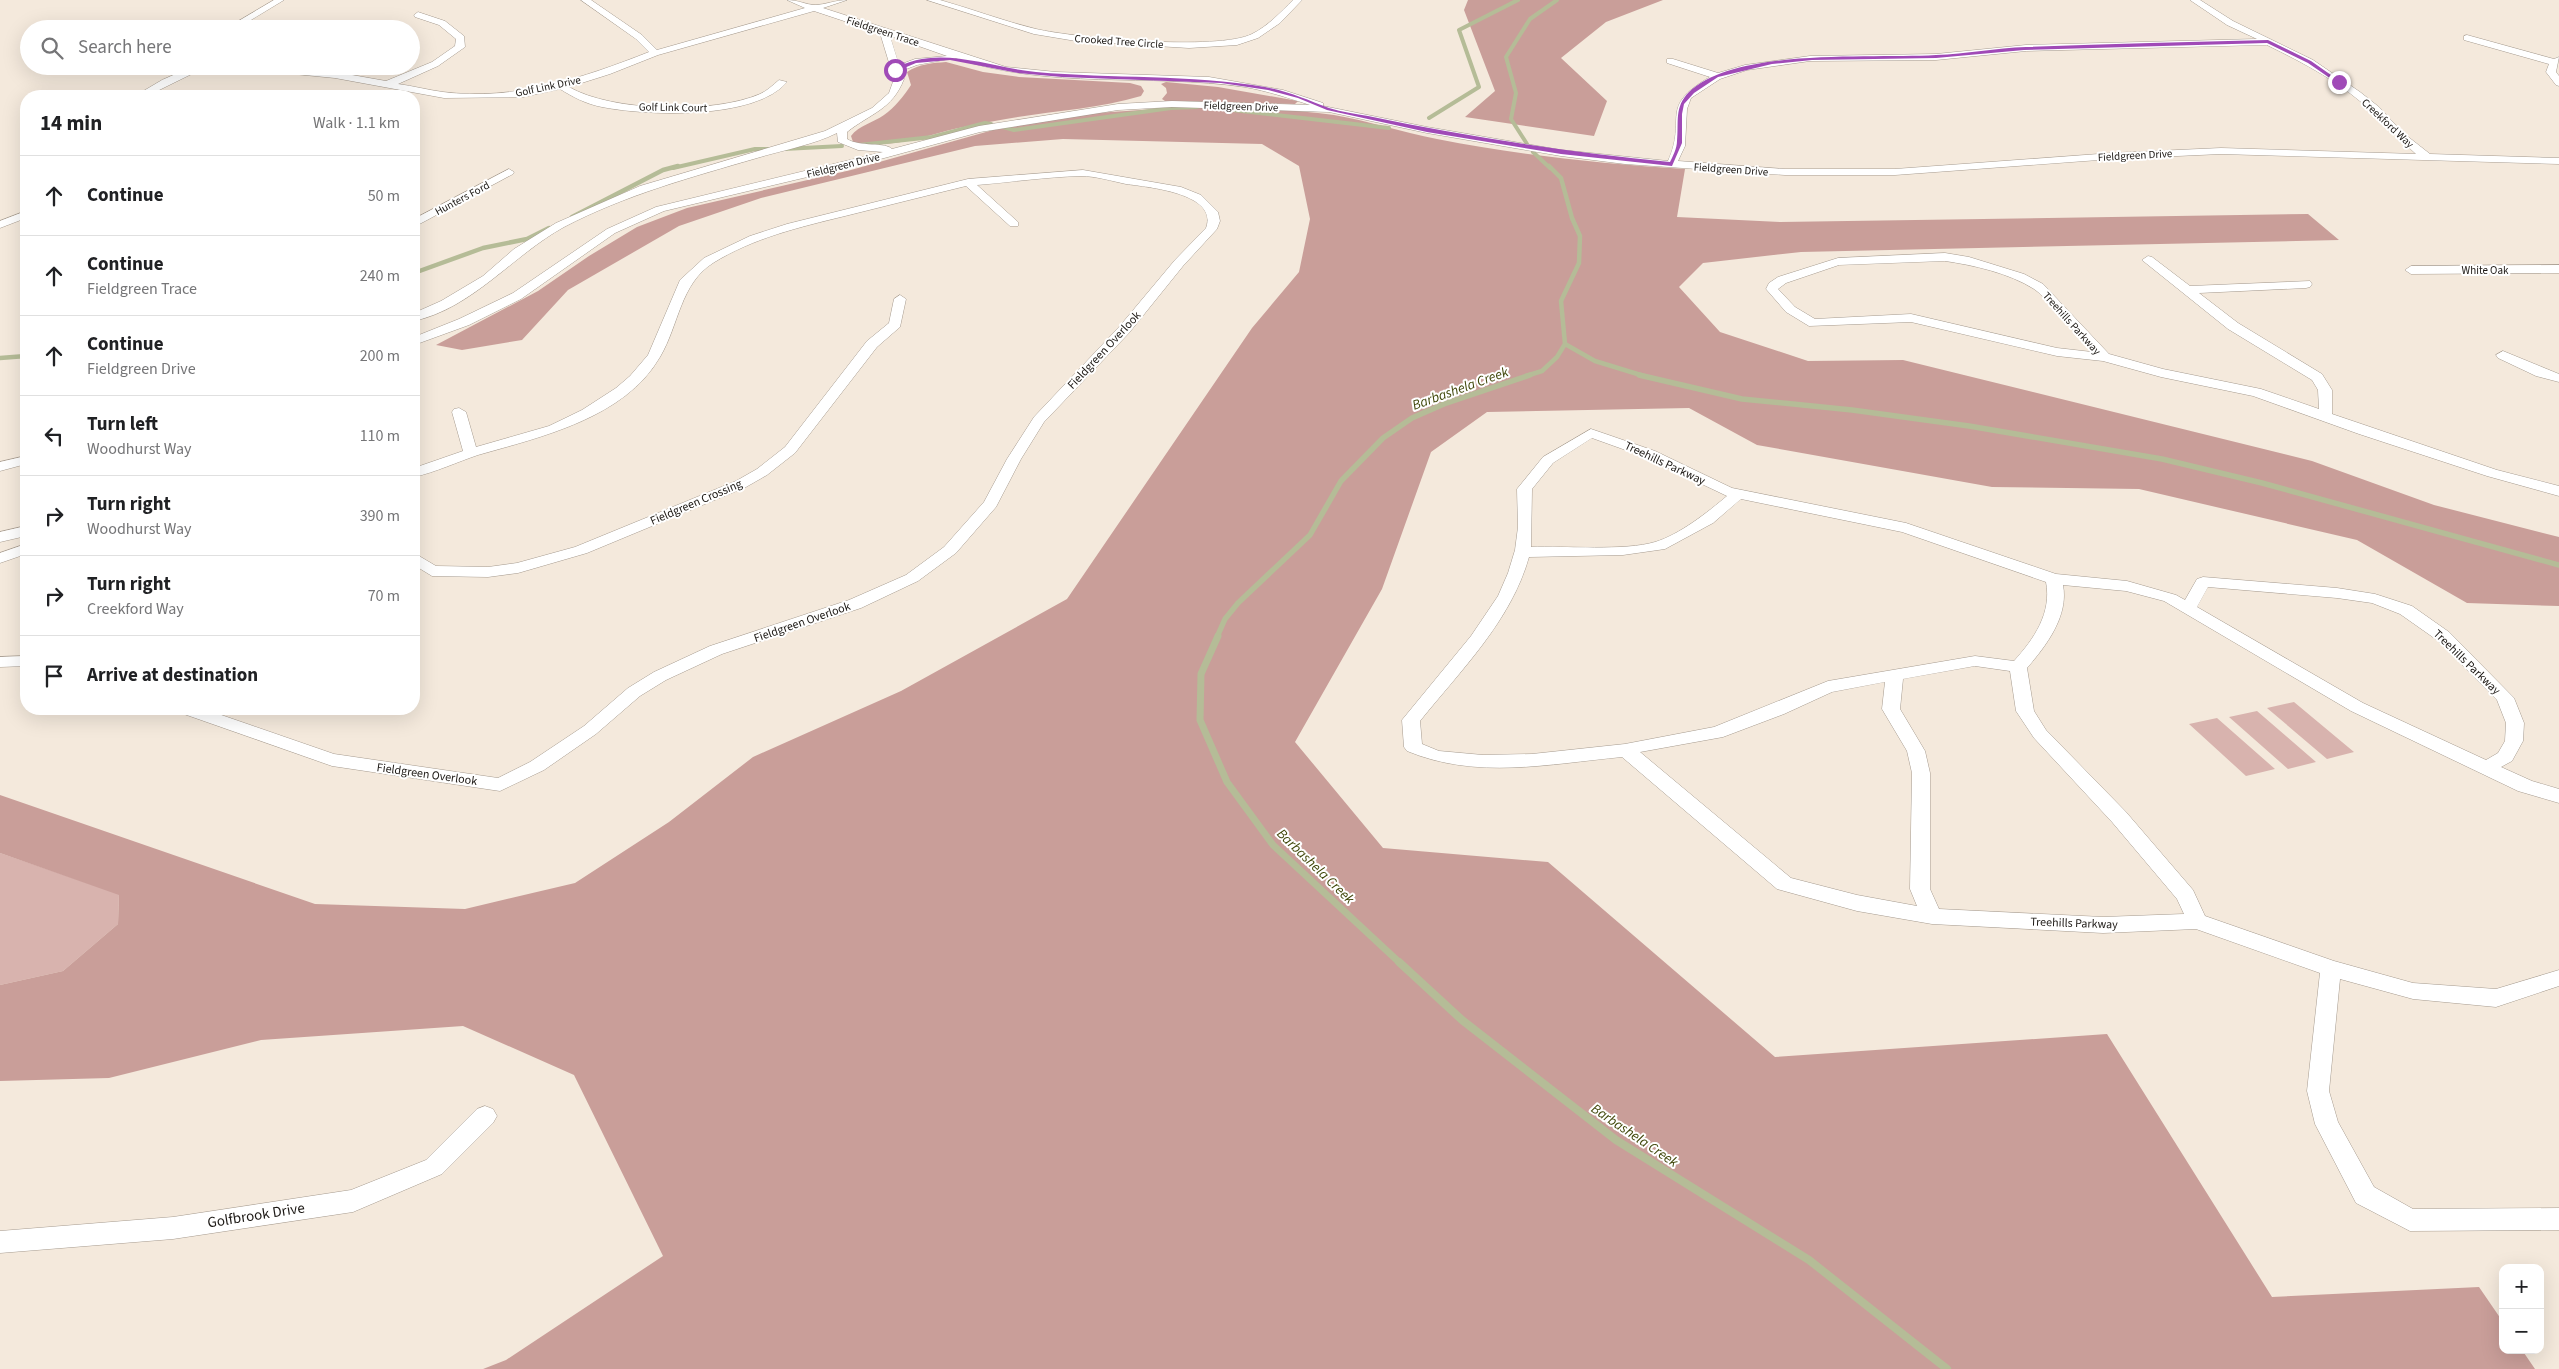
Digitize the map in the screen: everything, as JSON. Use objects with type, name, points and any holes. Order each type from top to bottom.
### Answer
[{"type":"street","points":[[245,20],[280,0]]},
{"type":"street","points":[[585,0],[639,37],[655,53]]},
{"type":"street","name":"Fieldgreen Trace","points":[[791,0],[966,60],[1018,72],[1181,79],[1258,87],[1300,97],[1329,109]]},
{"type":"street","name":"Golf Link Drive","points":[[420,90],[444,95],[477,96],[522,94],[561,86],[607,72],[655,53],[843,0]]},
{"type":"street","name":"Crooked Tree Circle","points":[[931,0],[1042,33],[1113,42],[1189,45],[1237,42],[1255,36],[1277,21],[1298,0]]},
{"type":"street","name":"Creekford Way","points":[[2194,0],[2230,23],[2310,62],[2357,94],[2375,109],[2398,134],[2426,156]]},
{"type":"street","points":[[418,15],[442,23],[460,38],[460,47],[450,56],[420,71]]},
{"type":"street","points":[[420,314],[445,304],[487,279],[518,252],[560,225],[644,188],[829,133],[876,110],[894,94],[898,79],[884,31]]},
{"type":"street","points":[[2467,38],[2558,62]]},
{"type":"street","points":[[1672,164],[1680,143],[1679,114],[1682,103],[1692,92],[1716,76],[1772,62],[1812,59],[1936,56],[2032,48],[2268,42]]},
{"type":"street","points":[[895,70],[925,60],[966,60]]},
{"type":"street","points":[[1670,61],[1716,76]]},
{"type":"street","points":[[2558,62],[2552,66],[2551,72],[2559,83]]},
{"type":"street","points":[[151,90],[182,75]]},
{"type":"street","name":"Golf Link Drive","points":[[330,75],[418,90]]},
{"type":"street","points":[[387,84],[410,75]]},
{"type":"street","points":[[1118,107],[1150,100],[1155,91],[1124,78]]},
{"type":"street","name":"Golf Link Court","points":[[561,86],[585,99],[603,103],[702,109],[745,102],[770,92],[782,82]]},
{"type":"street","name":"Fieldgreen Drive","points":[[420,339],[464,322],[517,296],[611,231],[660,209],[695,199],[858,162],[996,126],[1118,107],[1172,104],[1329,109],[1499,143],[1625,161],[1785,172],[1885,172],[2112,156],[2221,151],[2559,161]]},
{"type":"street","points":[[854,122],[842,131],[840,136],[848,145],[888,149],[910,147]]},
{"type":"street","name":"Hunters Ford","points":[[420,221],[509,172]]},
{"type":"street","name":"Fieldgreen Overlook","points":[[204,715],[332,760],[500,785],[544,761],[590,730],[634,692],[660,676],[716,650],[855,604],[912,578],[950,550],[991,504],[1014,459],[1039,420],[1124,330],[1179,263],[1211,229],[1214,221],[1208,207],[1198,197],[1181,190],[1122,178],[1083,173],[968,182],[791,226],[754,238],[730,249],[708,261],[684,283],[654,356],[635,379],[621,391],[587,413],[554,429],[471,452],[420,471]]},
{"type":"street","points":[[968,182],[1014,224]]},
{"type":"street","points":[[0,225],[20,217]]},
{"type":"street","name":"Treehills Parkway","points":[[2104,357],[2039,286],[2020,277],[1960,259],[1946,257],[1846,261],[1782,280],[1773,286],[1772,289],[1781,301],[1800,317],[1814,323],[1911,318],[2048,351],[2104,357],[2161,373],[2256,392],[2438,456],[2559,491]]},
{"type":"street","points":[[2148,260],[2248,336],[2324,383],[2326,390],[2325,415]]},
{"type":"street","name":"White Oak","points":[[2411,270],[2559,269]]},
{"type":"street","points":[[2188,290],[2306,284]]},
{"type":"street","name":"Fieldgreen Crossing","points":[[420,562],[432,571],[488,572],[518,568],[581,550],[741,484],[762,472],[790,450],[872,344],[895,324],[900,299]]},
{"type":"street","points":[[2503,356],[2541,373],[2559,378]]},
{"type":"street","points":[[459,412],[471,452]]},
{"type":"street","name":"Treehills Parkway","points":[[2018,667],[1975,661],[1895,674],[1828,688],[1778,710],[1717,733],[1638,746],[1626,750],[1550,759],[1470,760],[1438,757],[1413,747],[1411,720],[1486,626],[1508,592],[1523,552],[1526,534],[1524,489],[1548,460],[1591,433],[1650,454],[1737,495],[1906,528],[2054,579],[2127,586],[2170,598],[2357,707],[2525,786],[2559,796]]},
{"type":"street","points":[[0,467],[20,462]]},
{"type":"street","points":[[1523,552],[1623,550],[1659,546],[1708,520],[1737,495]]},
{"type":"street","points":[[0,537],[20,532]]},
{"type":"street","points":[[0,558],[20,551]]},
{"type":"street","points":[[2054,579],[2058,592],[2054,613],[2036,647],[2018,667],[2025,711],[2040,734],[2106,802],[2186,895],[2197,921]]},
{"type":"street","name":"Treehills Parkway","points":[[2188,609],[2203,582],[2337,593],[2375,599],[2406,610],[2443,636],[2505,698],[2515,723],[2514,741],[2505,757],[2486,768]]},
{"type":"street","points":[[0,662],[20,661]]},
{"type":"street","points":[[1895,674],[1891,709],[1916,751],[1921,773],[1920,889],[1932,916]]},
{"type":"street","name":"Treehills Parkway","points":[[1626,750],[1784,884],[1857,904],[1932,916],[2103,925],[2197,921],[2330,968],[2414,991],[2496,998],[2559,978]]},
{"type":"street","points":[[2330,968],[2318,1091],[2327,1124],[2364,1195],[2410,1220],[2559,1219]]},
{"type":"street","name":"Golfbrook Drive","points":[[0,1242],[173,1228],[353,1201],[434,1167],[485,1116]]},
{"type":"shaded area","points":[[1468,0],[1663,0],[1606,22],[1561,58],[1607,101],[1594,136],[1465,117],[1495,91],[1464,10]]},
{"type":"shaded area","points":[[946,62],[983,72],[1019,77],[1130,83],[1141,86],[1144,91],[1141,96],[1108,104],[989,122],[907,141],[886,144],[853,142],[851,136],[854,132],[884,115],[905,94],[911,85],[907,72],[931,63]]},
{"type":"shaded area","points":[[1166,82],[1218,87],[1298,101],[1295,104],[1165,101],[1162,99],[1167,93],[1166,88],[1161,84]]},
{"type":"shaded area","points":[[1186,107],[1316,113],[1360,120],[1437,139],[1499,150],[1592,162],[1685,169],[1677,217],[1780,222],[2308,214],[2339,240],[1801,252],[1703,263],[1679,287],[1720,332],[1808,361],[1903,360],[2312,461],[2434,505],[2559,537],[2559,606],[2467,603],[2357,540],[2139,489],[1992,487],[1757,445],[1689,408],[1487,412],[1431,452],[1382,589],[1295,742],[1383,848],[1548,862],[1775,1057],[2107,1034],[2272,1297],[2479,1287],[2499,1316],[2499,1354],[2525,1354],[2535,1369],[483,1369],[506,1360],[663,1256],[574,1075],[463,1026],[261,1040],[109,1078],[0,1081],[0,985],[63,971],[118,924],[119,895],[0,853],[0,795],[315,904],[465,909],[575,883],[669,822],[753,757],[901,691],[1067,599],[1252,328],[1299,272],[1310,219],[1299,166],[1262,144],[1063,139],[975,146],[761,198],[679,226],[568,290],[522,340],[462,350],[436,345],[538,291],[589,256],[637,227],[687,208],[851,170],[993,130],[1096,113]]},
{"type":"shaded area","points":[[2294,702],[2354,752],[2327,759],[2267,708]]},
{"type":"shaded area","points":[[2257,711],[2316,762],[2288,769],[2229,717]]},
{"type":"shaded area","points":[[2217,718],[2275,769],[2246,776],[2189,724]]},
{"type":"shaded area","points":[[0,853],[119,894],[118,924],[63,971],[0,985]]},
{"type":"waterway","points":[[1429,118],[1479,87],[1459,30],[1518,0]]},
{"type":"waterway","name":"Barbashela Creek","points":[[1527,144],[1511,119],[1516,93],[1506,57],[1530,19],[1557,0]]},
{"type":"waterway","points":[[1003,127],[1014,130],[1171,108],[1197,107]]},
{"type":"waterway","points":[[1215,108],[1389,128]]},
{"type":"waterway","points":[[859,145],[932,137],[985,123],[991,124]]},
{"type":"waterway","points":[[784,149],[842,146]]},
{"type":"waterway","points":[[673,168],[755,149],[768,149]]},
{"type":"waterway","name":"Barbashela Creek","points":[[1533,152],[1550,168]]},
{"type":"waterway","points":[[572,217],[663,170],[678,166]]},
{"type":"waterway","name":"Barbashela Creek","points":[[1549,166],[1561,178],[1572,218],[1580,236],[1579,263],[1561,301],[1565,344]]},
{"type":"waterway","points":[[420,271],[483,248],[527,239],[549,228]]},
{"type":"waterway","name":"Barbashela Creek","points":[[1526,376],[1542,371],[1557,357],[1565,344]]},
{"type":"waterway","points":[[1565,344],[1595,361],[1644,376]]},
{"type":"waterway","points":[[0,358],[20,356]]},
{"type":"waterway","name":"Barbashela Creek","points":[[1217,637],[1225,619],[1238,603],[1310,535],[1341,481],[1383,438],[1412,418],[1444,404],[1530,375]]},
{"type":"waterway","points":[[1639,375],[1742,399],[1852,410],[1969,426],[2162,459],[2262,483],[2559,565]]},
{"type":"waterway","name":"Barbashela Creek","points":[[1218,636],[1201,674],[1200,720],[1227,782],[1273,845],[1400,963]]},
{"type":"waterway","name":"Barbashela Creek","points":[[1399,962],[1462,1020],[1616,1140],[1809,1260],[1947,1369]]},
{"type":"route","points":[[895,70],[915,62],[950,58],[1018,72],[1062,76],[1171,78],[1221,82],[1268,89],[1300,97],[1329,109],[1346,111],[1427,130],[1561,153],[1625,161],[1672,164],[1680,143],[1679,114],[1682,103],[1692,92],[1716,76],[1772,62],[1973,54],[2024,48],[2268,42],[2310,62],[2339,82]]}]
